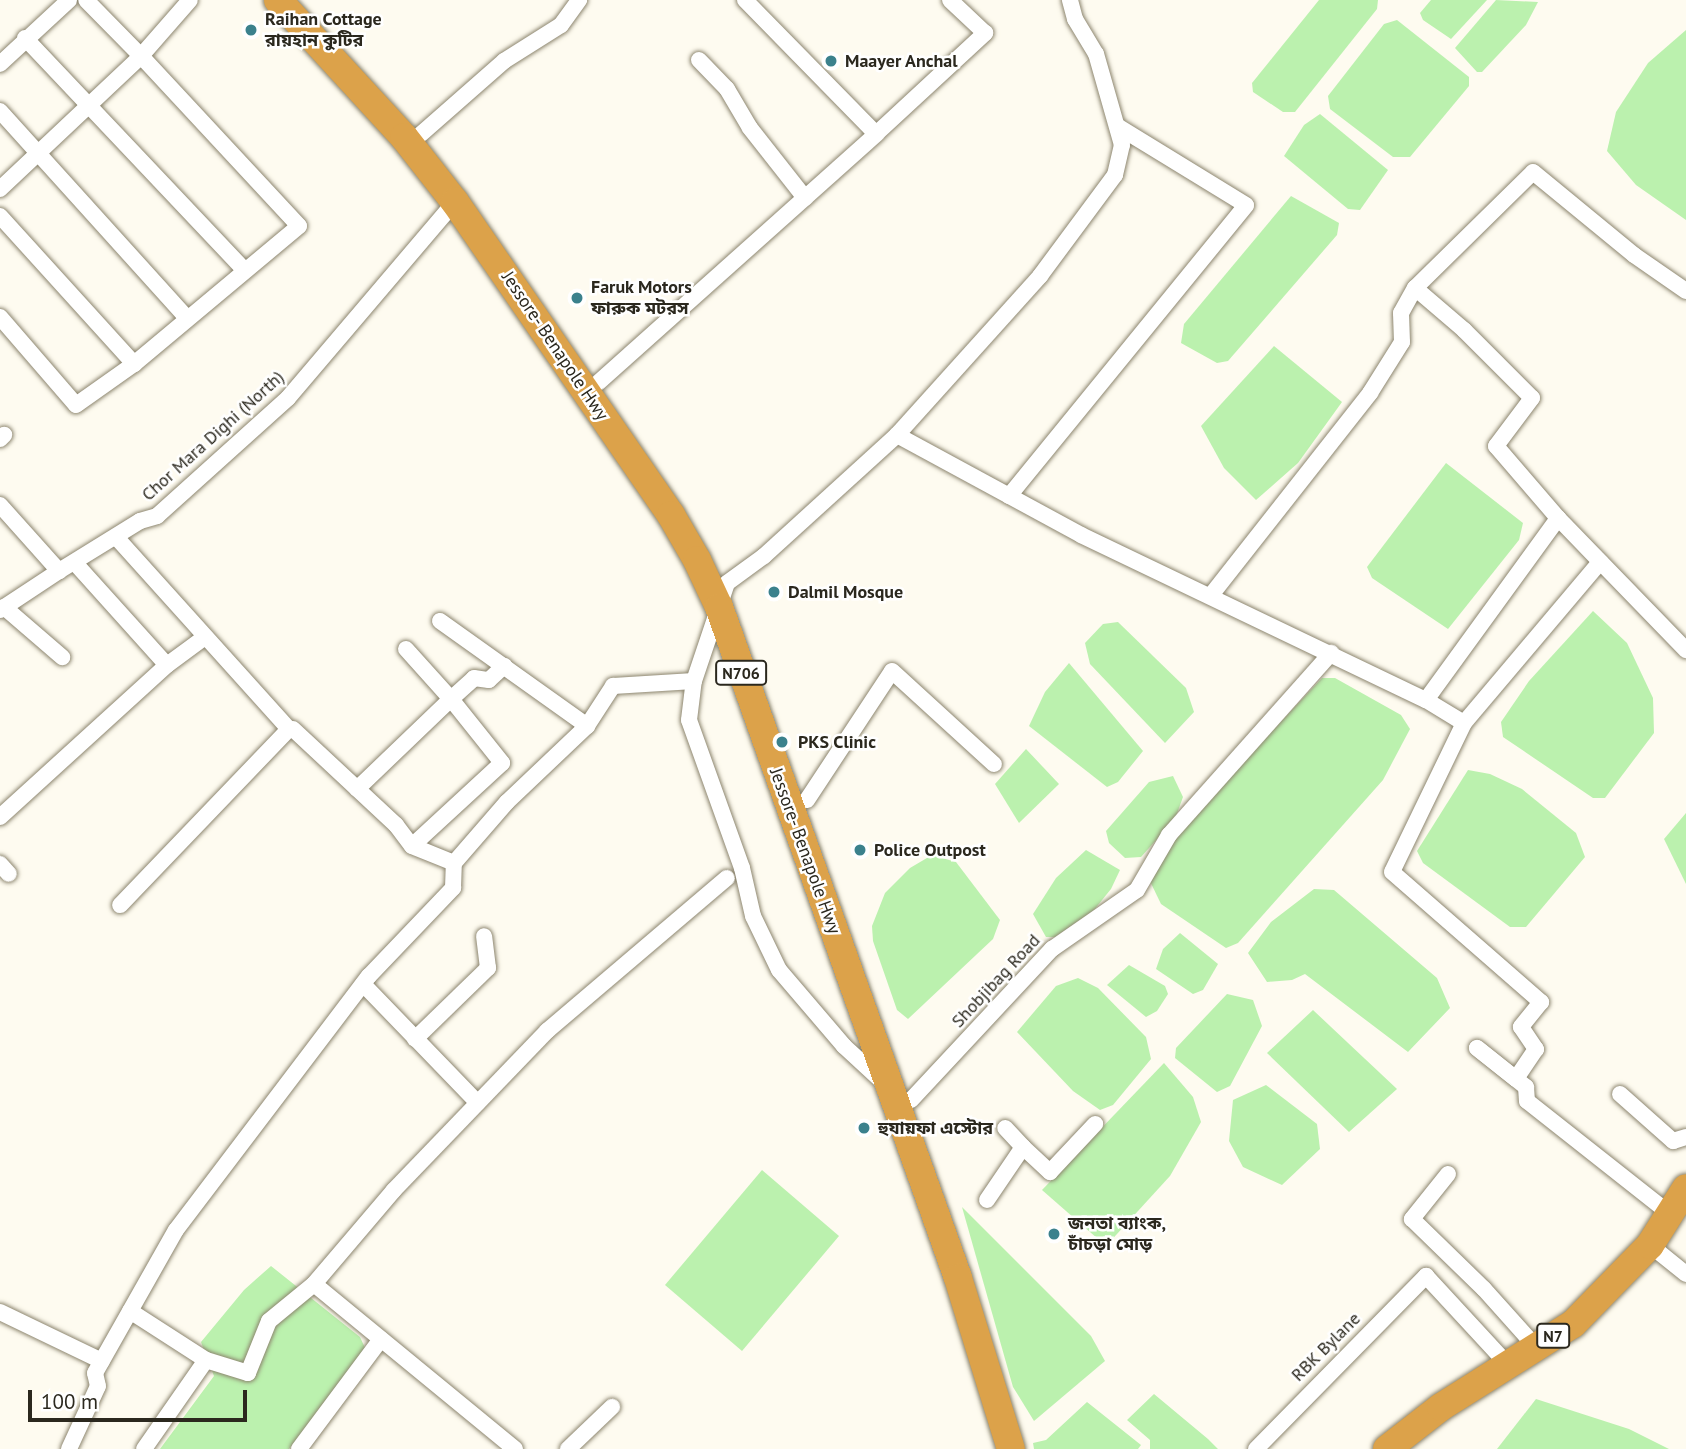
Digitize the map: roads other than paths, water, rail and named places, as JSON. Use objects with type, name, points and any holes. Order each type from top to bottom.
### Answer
[{"type":"highway","name":"Jessore- Benapole Hwy","points":[[278,0],[404,137],[455,202],[671,515],[723,595],[901,1094],[990,1320],[1028,1449]]},
{"type":"highway","name":"Jessore- Benapole Hwy","points":[[300,0],[421,134],[676,492],[723,595],[807,800],[1011,1449]]},
{"type":"highway","name":"N7","points":[[1387,1449],[1441,1407],[1573,1324],[1650,1245],[1686,1188]]},
{"type":"street","points":[[0,64],[24,38],[69,0]]},
{"type":"street","points":[[0,317],[76,405],[134,364],[186,317],[299,226],[142,56],[86,0]]},
{"type":"street","points":[[0,189],[142,56],[190,0]]},
{"type":"street","points":[[421,134],[504,61],[561,25],[579,0]]},
{"type":"street","points":[[745,0],[876,134]]},
{"type":"street","points":[[599,382],[985,33],[950,0]]},
{"type":"street","points":[[901,1094],[844,1046],[779,970],[753,916],[742,868],[690,720],[694,681],[723,595],[897,435],[1040,276],[1115,175],[1122,145],[1117,126],[1096,54],[1068,1]]},
{"type":"street","points":[[24,38],[245,271]]},
{"type":"street","points":[[699,60],[727,89],[750,128],[805,198]]},
{"type":"street","points":[[0,111],[186,317]]},
{"type":"street","points":[[1009,496],[1246,205],[1117,126]]},
{"type":"street","points":[[1212,594],[1370,393],[1402,342],[1401,313],[1415,288],[1533,172],[1634,255],[1686,291]]},
{"type":"street","name":"Chor Mara Dighi (North)","points":[[2,608],[140,521],[157,516],[288,398],[455,202]]},
{"type":"street","points":[[0,216],[134,364]]},
{"type":"street","points":[[1415,288],[1532,398],[1496,446],[1558,518],[1686,650]]},
{"type":"street","points":[[897,435],[1081,535],[1212,594],[1426,699],[1464,723]]},
{"type":"street","points":[[3,515],[59,571]]},
{"type":"street","points":[[1426,699],[1558,518]]},
{"type":"street","points":[[116,537],[289,729],[120,905]]},
{"type":"street","points":[[1600,562],[1464,723],[1392,872],[1541,1002],[1521,1027],[1536,1049],[1516,1079],[1477,1048],[1526,1087],[1527,1101],[1670,1214]]},
{"type":"street","points":[[75,563],[167,665]]},
{"type":"street","points":[[2,608],[62,657]]},
{"type":"street","points":[[440,621],[587,726]]},
{"type":"street","points":[[0,817],[167,665],[205,637]]},
{"type":"street","points":[[406,649],[502,762],[412,846]]},
{"type":"street","name":"Shobjibag Road","points":[[901,1094],[1052,948],[1137,890],[1169,835],[1331,653]]},
{"type":"street","points":[[357,789],[474,678],[489,680],[504,666]]},
{"type":"street","points":[[807,800],[892,671],[994,764]]},
{"type":"street","points":[[69,1449],[98,1386],[96,1373],[176,1230],[363,984],[453,888],[454,863],[507,802],[587,726],[613,686],[694,681]]},
{"type":"street","points":[[293,729],[412,846],[454,863]]},
{"type":"street","points":[[130,1311],[206,1360],[248,1373],[269,1321],[314,1284],[394,1189],[547,1031],[727,878]]},
{"type":"street","points":[[415,1039],[488,968],[484,936]]},
{"type":"street","points":[[363,984],[478,1103]]},
{"type":"street","points":[[1620,1094],[1673,1141],[1686,1138]]},
{"type":"street","points":[[1005,1128],[1050,1172],[1095,1124]]},
{"type":"street","points":[[987,1200],[1023,1147]]},
{"type":"street","points":[[1448,1174],[1412,1219],[1536,1348]]},
{"type":"street","points":[[1650,1245],[1686,1274]]},
{"type":"street","name":"RBK Bylane","points":[[1256,1449],[1448,1254]]},
{"type":"street","points":[[1426,1276],[1508,1365]]},
{"type":"street","points":[[314,1284],[516,1449]]},
{"type":"street","points":[[0,1312],[102,1361]]},
{"type":"street","points":[[299,1449],[381,1339]]},
{"type":"street","points":[[144,1449],[206,1360]]},
{"type":"street","points":[[568,1449],[612,1407]]},
{"type":"place","name":"Raihan Cottage রায়হান কুটির","points":[[251,30]]},
{"type":"place","name":"Maayer Anchal","points":[[831,61]]},
{"type":"place","name":"Faruk Motors ফারুক মটরস","points":[[577,298]]},
{"type":"place","name":"Dalmil Mosque","points":[[774,592]]},
{"type":"place","name":"PKS Clinic","points":[[782,742]]},
{"type":"place","name":"Police Outpost","points":[[860,850]]},
{"type":"place","name":"হুযায়ফা এস্টোর","points":[[864,1128]]},
{"type":"place","name":"জনতা ব্যাংক, চাঁচড়া মোড়","points":[[1054,1234]]}]
